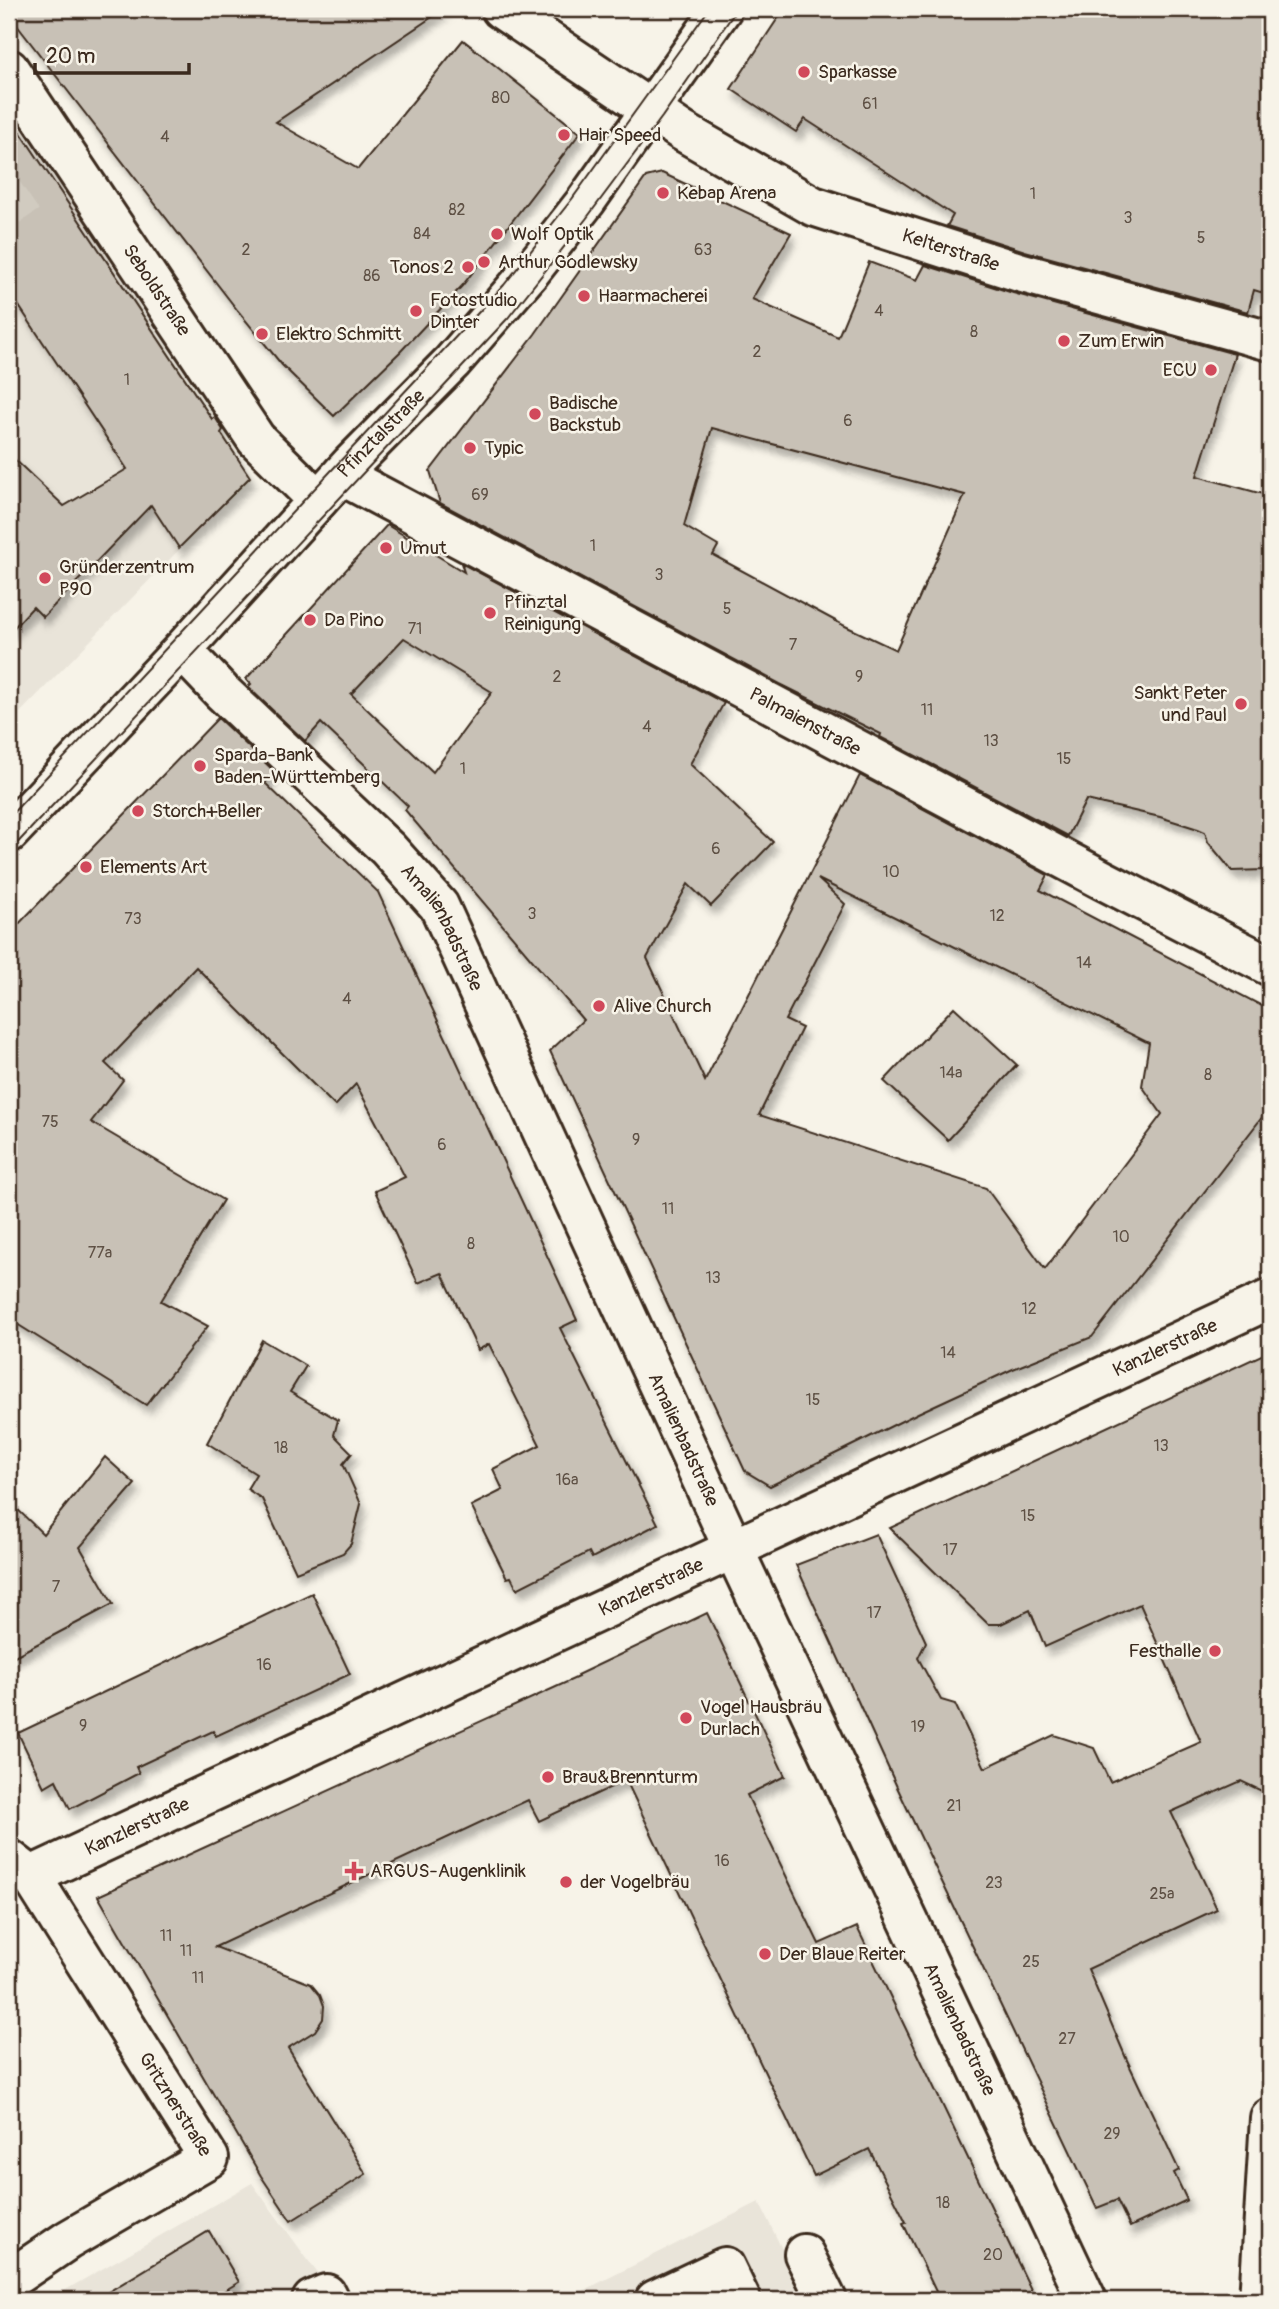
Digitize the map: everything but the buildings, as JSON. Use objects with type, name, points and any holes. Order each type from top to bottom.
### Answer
[{"type":"street","name":"Kelterstraße","points":[[501,9],[682,131],[813,206],[1018,272],[1270,341]]},
{"type":"street","name":"Pfinztalstraße","points":[[9,833],[182,650],[331,486],[452,362],[531,271],[652,111],[722,9]]},
{"type":"street","name":"Seboldstraße","points":[[9,69],[256,439],[331,486]]},
{"type":"street","name":"Palmaienstraße","points":[[331,486],[355,482],[1270,966]]},
{"type":"street","name":"Amalienbadstraße","points":[[182,650],[222,692],[388,849],[439,906],[733,1548],[1087,2300]]},
{"type":"street","name":"Kanzlerstraße","points":[[20,1867],[733,1548],[1270,1299]]},
{"type":"street","name":"Gritznerstraße","points":[[9,2280],[68,2240],[209,2158],[20,1867]]},
{"type":"street","points":[[1259,2300],[1270,2118]]},
{"type":"street","points":[[804,2254],[827,2300]]},
{"type":"street","points":[[655,2300],[725,2267],[741,2300]]},
{"type":"street","points":[[312,2300],[326,2294],[329,2300]]},
{"type":"shaded area","points":[[9,106],[250,477],[9,724]]},
{"type":"shaded area","points":[[252,2183],[337,2300],[48,2300]]},
{"type":"shaded area","points":[[759,2202],[807,2300],[565,2300]]},
{"type":"tunnel","points":[[9,207],[28,194]]},
{"type":"tram line","points":[[9,817],[504,285],[572,199],[709,9]]},
{"type":"tram line","points":[[9,852],[508,318],[662,117],[737,9]]},
{"type":"place","name":"Sparkasse","points":[[804,72]]},
{"type":"place","name":"Hair Speed","points":[[564,135]]},
{"type":"place","name":"Kebap Arena","points":[[663,193]]},
{"type":"place","name":"Wolf Optik","points":[[497,234]]},
{"type":"place","name":"Arthur Godlewsky","points":[[484,262]]},
{"type":"place","name":"Tonos 2","points":[[468,267]]},
{"type":"place","name":"Haarmacherei","points":[[584,296]]},
{"type":"place","name":"Fotostudio Dinter","points":[[416,311]]},
{"type":"place","name":"Elektro Schmitt","points":[[262,334]]},
{"type":"place","name":"Zum Erwin","points":[[1064,341]]},
{"type":"place","name":"ECU","points":[[1211,370]]},
{"type":"place","name":"Badische Backstub","points":[[535,414]]},
{"type":"place","name":"Typic","points":[[470,448]]},
{"type":"place","name":"Umut","points":[[386,548]]},
{"type":"place","name":"Gründerzentrum P90","points":[[45,578]]},
{"type":"place","name":"Pfinztal Reinigung","points":[[490,613]]},
{"type":"place","name":"Da Pino","points":[[310,620]]},
{"type":"place","name":"Sankt Peter und Paul","points":[[1241,704]]},
{"type":"place","name":"Sparda-Bank Baden-Württemberg","points":[[200,766]]},
{"type":"place","name":"Storch+Beller","points":[[138,811]]},
{"type":"place","name":"Elements Art","points":[[86,867]]},
{"type":"place","name":"Alive Church","points":[[599,1006]]},
{"type":"place","name":"Festhalle","points":[[1215,1651]]},
{"type":"place","name":"Vogel Hausbräu Durlach","points":[[686,1718]]},
{"type":"place","name":"Brau&Brennturm","points":[[548,1777]]},
{"type":"place","name":"ARGUS-Augenklinik","points":[[354,1871]]},
{"type":"place","name":"der Vogelbräu","points":[[566,1882]]},
{"type":"place","name":"Der Blaue Reiter","points":[[765,1954]]}]
